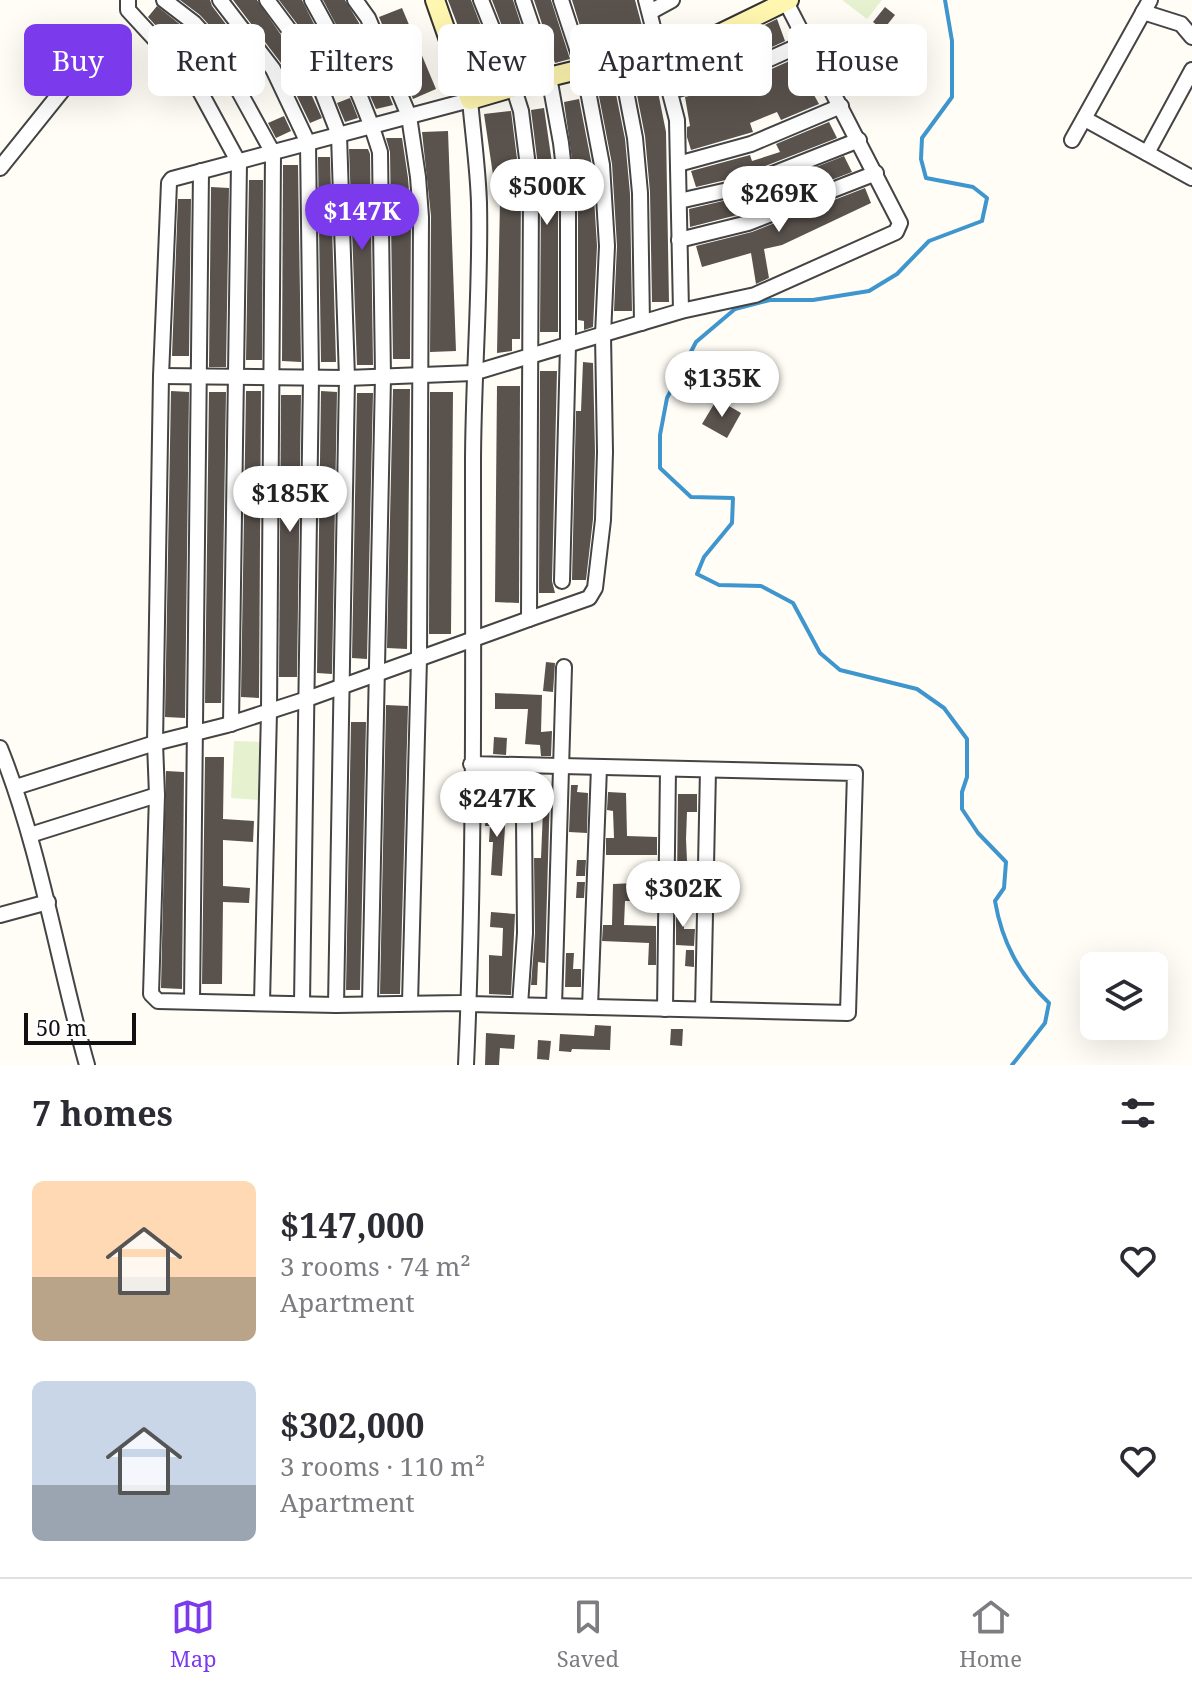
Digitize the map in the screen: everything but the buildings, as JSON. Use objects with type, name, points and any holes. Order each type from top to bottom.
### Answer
[{"type":"street","points":[[128,0],[128,10],[196,84],[239,163],[231,724]]},
{"type":"street","points":[[164,0],[194,23],[213,44],[273,153],[269,712],[262,1002]]},
{"type":"street","points":[[220,0],[273,69],[308,143],[311,378],[302,1003]]},
{"type":"street","points":[[267,0],[299,43],[316,76],[339,135],[347,378],[336,1005]]},
{"type":"street","points":[[312,0],[335,39],[380,152],[383,377],[370,1003]]},
{"type":"street","points":[[355,0],[368,18],[409,116],[421,217],[419,659],[410,1003]]},
{"type":"street","points":[[435,0],[470,100],[479,201],[473,373],[473,639],[466,1065]]},
{"type":"street","points":[[481,0],[491,24]]},
{"type":"street","points":[[523,0],[531,24]]},
{"type":"street","points":[[561,0],[570,27]]},
{"type":"street","points":[[648,6],[672,0]]},
{"type":"street","points":[[740,24],[787,1],[798,24]]},
{"type":"street","points":[[1072,140],[1146,6],[1181,24],[1192,37]]},
{"type":"street","points":[[1147,153],[1192,70]]},
{"type":"street","points":[[0,168],[58,96]]},
{"type":"street","points":[[471,764],[855,773],[848,1013],[469,1004],[158,1001],[151,994],[157,795],[155,743],[161,376],[169,183],[172,179],[201,171],[486,96]]},
{"type":"street","points":[[516,96],[531,190],[529,619]]},
{"type":"street","points":[[552,96],[568,203],[562,581]]},
{"type":"street","points":[[16,787],[155,743],[269,712],[589,598],[595,588],[603,520],[603,335],[607,246],[602,165],[589,96]]},
{"type":"street","points":[[627,96],[639,180],[642,323]]},
{"type":"street","points":[[671,96],[677,120],[681,311]]},
{"type":"street","points":[[161,376],[347,378],[473,373],[681,311],[755,295],[896,232],[900,223],[836,96]]},
{"type":"street","points":[[678,164],[751,144],[841,106]]},
{"type":"street","points":[[1085,119],[1192,178]]},
{"type":"street","points":[[679,201],[737,188],[859,140]]},
{"type":"street","points":[[192,1001],[201,171]]},
{"type":"street","points":[[679,240],[748,223],[876,173]]},
{"type":"street","points":[[554,1006],[564,667]]},
{"type":"street","points":[[0,748],[16,787],[30,835],[87,1065]]},
{"type":"street","points":[[590,1007],[599,767]]},
{"type":"street","points":[[665,1009],[668,769]]},
{"type":"street","points":[[703,1009],[708,770]]},
{"type":"street","points":[[30,835],[157,795]]},
{"type":"street","points":[[520,1005],[525,933],[524,819]]},
{"type":"street","points":[[0,915],[48,902]]},
{"type":"green space","points":[[842,0],[882,0],[867,19]]},
{"type":"green space","points":[[234,741],[263,742],[260,800],[231,798]]},
{"type":"waterway","points":[[945,0],[952,41],[952,97],[922,138],[921,159],[926,178],[973,187],[987,198],[982,221],[929,241],[897,274],[869,291],[813,300],[770,300],[735,309],[696,342],[667,398],[660,435],[660,468],[691,497],[733,498],[732,523],[704,557],[697,574],[719,585],[761,586],[793,603],[820,653],[840,670],[917,689],[944,708],[967,739],[967,777],[962,792],[962,809],[978,833],[1006,862],[1004,888],[995,901],[1002,930],[1021,969],[1049,1003],[1045,1023],[1012,1065]]}]
